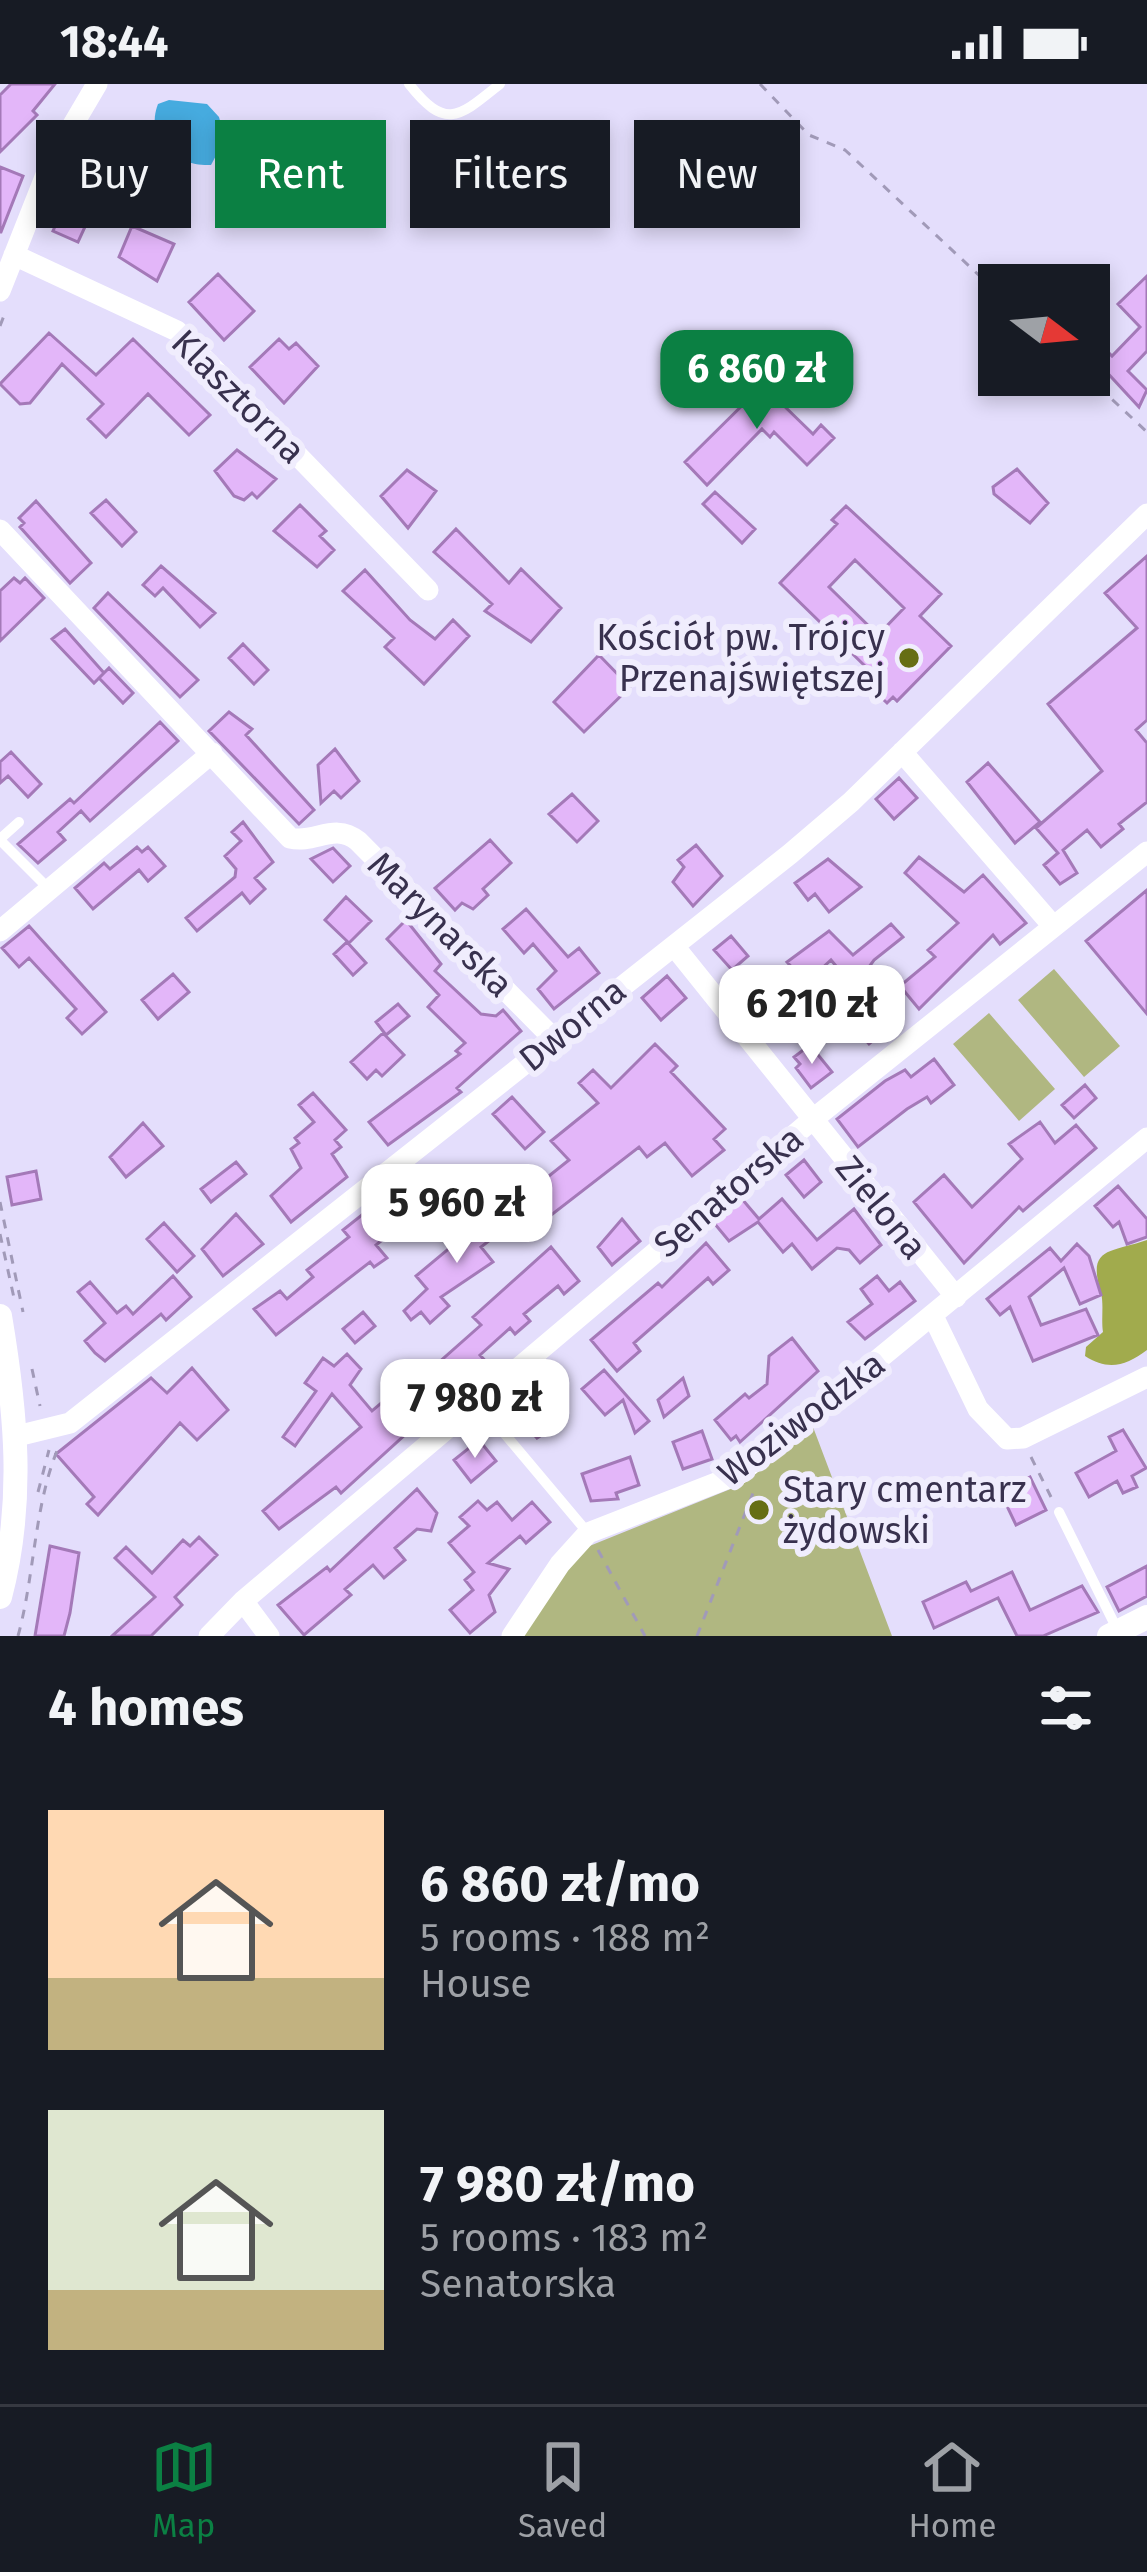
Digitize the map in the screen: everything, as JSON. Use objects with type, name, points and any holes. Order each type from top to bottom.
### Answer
[{"type":"street","points":[[0,291],[51,162],[97,84]]},
{"type":"street","name":"Klasztorna","points":[[14,254],[177,331],[428,590]]},
{"type":"street","name":"Dworna","points":[[17,1436],[70,1423],[805,841],[1146,516]]},
{"type":"street","name":"Marynarska","points":[[0,530],[290,838],[340,832],[358,841],[554,1039]]},
{"type":"street","points":[[902,752],[1053,926]]},
{"type":"street","points":[[0,931],[212,753]]},
{"type":"street","name":"Senatorska","points":[[209,1636],[243,1601],[812,1120],[1147,852]]},
{"type":"street","name":"Zielona","points":[[674,946],[956,1298]]},
{"type":"street","name":"Woziwodzka","points":[[587,1533],[730,1480],[1147,1138]]},
{"type":"street","points":[[0,1316],[17,1436],[16,1515],[0,1597]]},
{"type":"street","points":[[933,1316],[979,1409],[1007,1438],[1037,1432],[1147,1377]]},
{"type":"street","points":[[512,1636],[587,1533]]},
{"type":"street","points":[[243,1601],[269,1636]]},
{"type":"street","points":[[1114,1634],[1147,1617]]},
{"type":"lane","points":[[409,84],[429,109],[445,115],[467,111],[500,84]]},
{"type":"lane","points":[[19,822],[0,840],[49,889]]},
{"type":"lane","points":[[478,1402],[587,1533]]},
{"type":"lane","points":[[1059,1511],[1114,1634]]},
{"type":"path","points":[[760,84],[808,135],[844,150],[978,274]]},
{"type":"path","points":[[1108,396],[1147,432]]},
{"type":"path","points":[[1019,1453],[1028,1450],[1059,1511]]},
{"type":"path","points":[[697,1636],[754,1494],[760,1457]]},
{"type":"path","points":[[587,1533],[645,1636]]},
{"type":"green space","points":[[1054,969],[1120,1046],[1084,1077],[1018,1000]]},
{"type":"green space","points":[[989,1013],[1055,1089],[1019,1121],[953,1044]]},
{"type":"green space","points":[[1147,1240],[1147,1350],[1117,1365],[1093,1361],[1085,1356],[1086,1347],[1103,1332],[1099,1259]]},
{"type":"green space","name":"Stary cmentarz żydowski","points":[[813,1427],[892,1636],[523,1636],[573,1560],[587,1547],[743,1484]]},
{"type":"water","points":[[169,100],[207,104],[219,117],[211,165],[191,162],[191,120],[155,120],[158,104]]},
{"type":"building","points":[[11,84],[55,84],[33,111],[37,115],[0,152],[0,95]]},
{"type":"building","points":[[0,167],[23,176],[1,232],[0,232]]},
{"type":"building","points":[[54,228],[84,228],[78,242]]},
{"type":"building","points":[[131,228],[174,244],[157,281],[119,257]]},
{"type":"building","points":[[218,274],[254,311],[224,340],[189,302]]},
{"type":"building","points":[[1147,276],[1147,351],[1128,371],[1147,390],[1139,407],[1110,376],[1110,354],[1140,327],[1118,304]]},
{"type":"building","points":[[49,333],[96,375],[133,339],[210,415],[189,435],[148,394],[106,437],[88,419],[103,404],[62,364],[30,403],[20,404],[0,384]]},
{"type":"building","points":[[279,339],[289,349],[296,343],[318,366],[284,403],[250,367]]},
{"type":"building","points":[[774,374],[788,391],[779,401],[813,434],[821,425],[834,438],[807,465],[774,432],[770,437],[762,429],[707,485],[685,462]]},
{"type":"building","points":[[237,450],[276,479],[257,498],[252,493],[244,500],[234,496],[215,471]]},
{"type":"building","points":[[1017,469],[1048,503],[1030,523],[994,494],[993,487]]},
{"type":"building","points":[[407,470],[436,491],[408,528],[381,496]]},
{"type":"building","points":[[715,492],[755,529],[742,543],[703,504]]},
{"type":"building","points":[[106,500],[136,532],[122,546],[91,513]]},
{"type":"building","points":[[36,501],[91,563],[70,583],[20,527],[24,523],[19,518]]},
{"type":"building","points":[[300,505],[326,531],[320,536],[334,550],[317,567],[274,531]]},
{"type":"building","points":[[846,506],[941,594],[920,616],[951,646],[897,701],[893,697],[887,703],[860,677],[868,669],[780,583],[837,524],[832,520]],"holes":[[[855,560],[904,608],[878,635],[829,587]]]},
{"type":"building","points":[[456,529],[509,583],[521,569],[561,608],[531,642],[485,611],[492,604],[434,552]]},
{"type":"building","points":[[1147,556],[1147,720],[1136,730],[1147,743],[1147,802],[1119,824],[1123,829],[1101,847],[1087,830],[1063,850],[1077,873],[1060,884],[1044,865],[1058,853],[1036,828],[1102,771],[1048,704],[1137,628],[1105,593]]},
{"type":"building","points":[[161,566],[215,613],[200,627],[163,588],[155,596],[143,585]]},
{"type":"building","points":[[365,570],[410,620],[435,639],[453,620],[469,636],[424,684],[385,647],[394,638],[343,591]]},
{"type":"building","points":[[14,578],[20,583],[25,578],[44,598],[0,641],[0,591]]},
{"type":"building","points":[[108,593],[198,680],[180,697],[94,608]]},
{"type":"building","points":[[65,629],[104,673],[94,683],[52,639]]},
{"type":"building","points":[[243,644],[268,670],[254,684],[229,658]]},
{"type":"building","points":[[599,655],[630,687],[584,732],[554,702]]},
{"type":"building","points":[[109,668],[133,693],[123,703],[99,678]]},
{"type":"building","points":[[229,712],[252,729],[246,735],[314,810],[299,824],[209,731]]},
{"type":"building","points":[[160,722],[178,741],[90,821],[81,811],[58,832],[65,840],[38,863],[18,844],[70,799],[74,803]]},
{"type":"building","points":[[335,749],[359,781],[341,798],[334,791],[321,803],[318,765]]},
{"type":"building","points":[[11,752],[41,784],[28,797],[8,776],[0,783],[0,762]]},
{"type":"building","points":[[988,763],[1040,822],[1015,843],[967,782]]},
{"type":"building","points":[[899,778],[917,798],[894,819],[876,799]]},
{"type":"building","points":[[572,794],[598,821],[577,842],[549,814]]},
{"type":"building","points":[[243,822],[273,862],[255,878],[265,889],[250,903],[242,893],[197,931],[186,918],[235,877],[236,869],[225,856],[241,841],[232,832]]},
{"type":"building","points":[[490,840],[511,863],[483,889],[488,895],[473,909],[462,903],[455,910],[435,888]]},
{"type":"building","points":[[696,845],[722,876],[693,906],[673,882],[684,867],[678,860]]},
{"type":"building","points":[[137,847],[142,852],[148,847],[165,866],[148,881],[139,870],[93,909],[75,888],[104,863],[110,869]]},
{"type":"building","points":[[333,848],[350,866],[333,882],[311,859]]},
{"type":"building","points":[[919,857],[964,892],[983,875],[1026,923],[1000,944],[993,935],[919,1009],[900,986],[935,957],[928,950],[958,923],[905,873]]},
{"type":"building","points":[[828,859],[861,887],[829,912],[815,894],[808,900],[795,883]]},
{"type":"building","points":[[1147,890],[1147,1014],[1086,941]]},
{"type":"building","points":[[346,897],[371,921],[349,943],[325,920]]},
{"type":"building","points":[[526,909],[568,957],[579,948],[599,973],[554,1009],[538,989],[556,971],[533,944],[524,953],[503,929]]},
{"type":"building","points":[[406,920],[441,964],[435,971],[481,1014],[496,1016],[503,1010],[521,1031],[457,1088],[461,1092],[388,1145],[369,1122],[460,1054],[456,1051],[465,1043],[428,1007],[439,995],[387,939]]},
{"type":"building","points":[[891,924],[903,937],[874,960],[866,971],[871,977],[856,990],[831,960],[806,983],[787,962],[829,931],[853,955]]},
{"type":"building","points":[[29,926],[106,1012],[82,1034],[67,1018],[76,1009],[29,958],[19,967],[2,948]]},
{"type":"building","points":[[731,936],[748,956],[732,970],[714,950]]},
{"type":"building","points":[[347,942],[366,963],[353,975],[334,954]]},
{"type":"building","points":[[173,974],[189,992],[158,1019],[142,1000]]},
{"type":"building","points":[[667,976],[686,998],[661,1020],[642,998]]},
{"type":"building","points":[[851,996],[882,1033],[869,1044],[838,1008]]},
{"type":"building","points":[[398,1004],[409,1016],[386,1035],[376,1022]]},
{"type":"building","points":[[383,1033],[404,1055],[382,1076],[376,1070],[367,1079],[351,1062]]},
{"type":"building","points":[[655,1044],[677,1066],[671,1072],[725,1129],[714,1139],[724,1150],[692,1176],[665,1143],[647,1157],[639,1147],[550,1216],[530,1191],[569,1160],[551,1141],[598,1103],[579,1083],[593,1070],[611,1088]]},
{"type":"building","points":[[810,1045],[832,1072],[811,1088],[794,1057]]},
{"type":"building","points":[[934,1059],[954,1085],[931,1103],[927,1097],[907,1109],[858,1147],[837,1119],[885,1081],[905,1070],[911,1077]]},
{"type":"building","points":[[1085,1085],[1096,1098],[1074,1118],[1062,1105]]},
{"type":"building","points":[[313,1093],[346,1130],[335,1140],[341,1147],[332,1154],[347,1177],[291,1222],[271,1196],[301,1168],[291,1149],[299,1143],[295,1138],[314,1122],[299,1105]]},
{"type":"building","points":[[512,1097],[544,1132],[525,1149],[493,1114]]},
{"type":"building","points":[[1040,1122],[1055,1143],[1076,1125],[1096,1148],[1023,1211],[1019,1207],[964,1263],[914,1202],[944,1175],[972,1207],[1022,1159],[1009,1144]]},
{"type":"building","points":[[143,1123],[163,1146],[126,1177],[110,1157]]},
{"type":"building","points":[[804,1160],[821,1182],[804,1197],[786,1175]]},
{"type":"building","points":[[236,1162],[246,1174],[211,1202],[201,1189]]},
{"type":"building","points":[[36,1171],[41,1199],[12,1205],[7,1177]]},
{"type":"building","points":[[1118,1186],[1147,1219],[1147,1237],[1127,1244],[1119,1222],[1113,1227],[1095,1206]]},
{"type":"building","points":[[387,1195],[407,1220],[376,1245],[387,1258],[374,1267],[370,1262],[276,1335],[254,1309],[280,1291],[287,1299],[313,1277],[307,1270],[349,1237],[343,1230]]},
{"type":"building","points":[[742,1199],[759,1219],[782,1199],[817,1240],[854,1209],[881,1245],[860,1263],[849,1250],[837,1248],[812,1269],[792,1244],[783,1252],[758,1222],[729,1241],[714,1223]]},
{"type":"building","points":[[500,1206],[513,1222],[481,1247],[493,1262],[441,1297],[449,1306],[430,1323],[421,1312],[411,1320],[404,1311],[427,1289],[416,1276]]},
{"type":"building","points":[[236,1214],[263,1244],[223,1276],[202,1249]]},
{"type":"building","points":[[622,1219],[640,1241],[612,1265],[598,1247]]},
{"type":"building","points":[[164,1223],[194,1256],[177,1272],[147,1239]]},
{"type":"building","points":[[706,1243],[729,1270],[713,1284],[708,1278],[634,1343],[640,1351],[617,1371],[591,1340],[658,1283],[662,1287]]},
{"type":"building","points":[[1077,1244],[1089,1256],[1101,1295],[1080,1304],[1064,1268],[1029,1297],[1041,1325],[1086,1309],[1098,1335],[1033,1361],[1010,1307],[1000,1315],[987,1299],[1050,1248],[1061,1261]]},
{"type":"building","points":[[551,1247],[579,1281],[564,1294],[558,1286],[524,1314],[530,1321],[515,1334],[510,1328],[480,1355],[488,1364],[459,1391],[436,1365],[481,1325],[473,1317]]},
{"type":"building","points":[[173,1276],[191,1297],[166,1320],[161,1314],[105,1361],[95,1353],[85,1341],[105,1323],[78,1292],[90,1282],[117,1313],[126,1306],[133,1314]]},
{"type":"building","points":[[877,1276],[889,1291],[900,1282],[915,1301],[865,1339],[848,1322],[872,1304],[861,1289]]},
{"type":"building","points":[[363,1312],[375,1326],[355,1343],[343,1329]]},
{"type":"building","points":[[792,1338],[818,1371],[740,1442],[736,1436],[731,1440],[715,1420],[745,1394],[749,1398],[767,1384],[769,1356]]},
{"type":"building","points":[[347,1354],[361,1369],[350,1385],[372,1411],[406,1382],[431,1411],[341,1493],[336,1487],[279,1529],[263,1511],[361,1427],[332,1394],[295,1446],[283,1437],[316,1391],[305,1383],[323,1358],[334,1366]]},
{"type":"building","points":[[192,1368],[228,1410],[197,1440],[180,1423],[98,1515],[87,1504],[94,1497],[56,1454],[151,1378],[167,1393]]},
{"type":"building","points":[[604,1370],[649,1421],[635,1433],[623,1400],[605,1415],[582,1389]]},
{"type":"building","points":[[683,1378],[689,1396],[664,1417],[658,1400]]},
{"type":"building","points":[[542,1396],[564,1421],[537,1438],[518,1417]]},
{"type":"building","points":[[1123,1430],[1146,1468],[1132,1476],[1137,1487],[1123,1493],[1117,1481],[1089,1497],[1076,1473],[1116,1451],[1109,1437]]},
{"type":"building","points":[[702,1431],[712,1459],[683,1469],[673,1442]]},
{"type":"building","points":[[479,1440],[496,1461],[471,1482],[454,1460]]},
{"type":"building","points":[[630,1457],[639,1485],[616,1493],[618,1499],[591,1501],[582,1474]]},
{"type":"building","points":[[1030,1477],[1046,1510],[1016,1525],[1005,1502],[1011,1499],[1006,1489]]},
{"type":"building","points":[[417,1489],[437,1513],[431,1531],[417,1529],[395,1548],[405,1560],[384,1578],[373,1565],[345,1589],[351,1595],[304,1635],[278,1605],[327,1567],[330,1571]]},
{"type":"building","points":[[478,1501],[487,1510],[497,1502],[512,1520],[532,1502],[550,1522],[526,1543],[520,1536],[488,1563],[509,1569],[489,1595],[495,1612],[470,1633],[450,1610],[473,1590],[465,1580],[474,1572],[449,1543],[469,1526],[460,1517]]},
{"type":"building","points":[[199,1537],[217,1555],[175,1597],[182,1605],[151,1636],[112,1636],[155,1597],[115,1558],[126,1547],[152,1573],[183,1540],[190,1546]]},
{"type":"building","points":[[50,1546],[79,1553],[70,1613],[64,1636],[35,1636]]},
{"type":"building","points":[[1147,1566],[1147,1596],[1119,1611],[1107,1587]]},
{"type":"building","points":[[1012,1572],[1030,1610],[1082,1586],[1098,1612],[1043,1636],[1017,1636],[998,1598],[934,1628],[923,1602],[966,1582],[971,1591]]},
{"type":"place","name":"Kościół pw. Trójcy Przenajświętszej","points":[[909,658]]},
{"type":"place","name":"Stary cmentarz żydowski","points":[[759,1510]]}]
